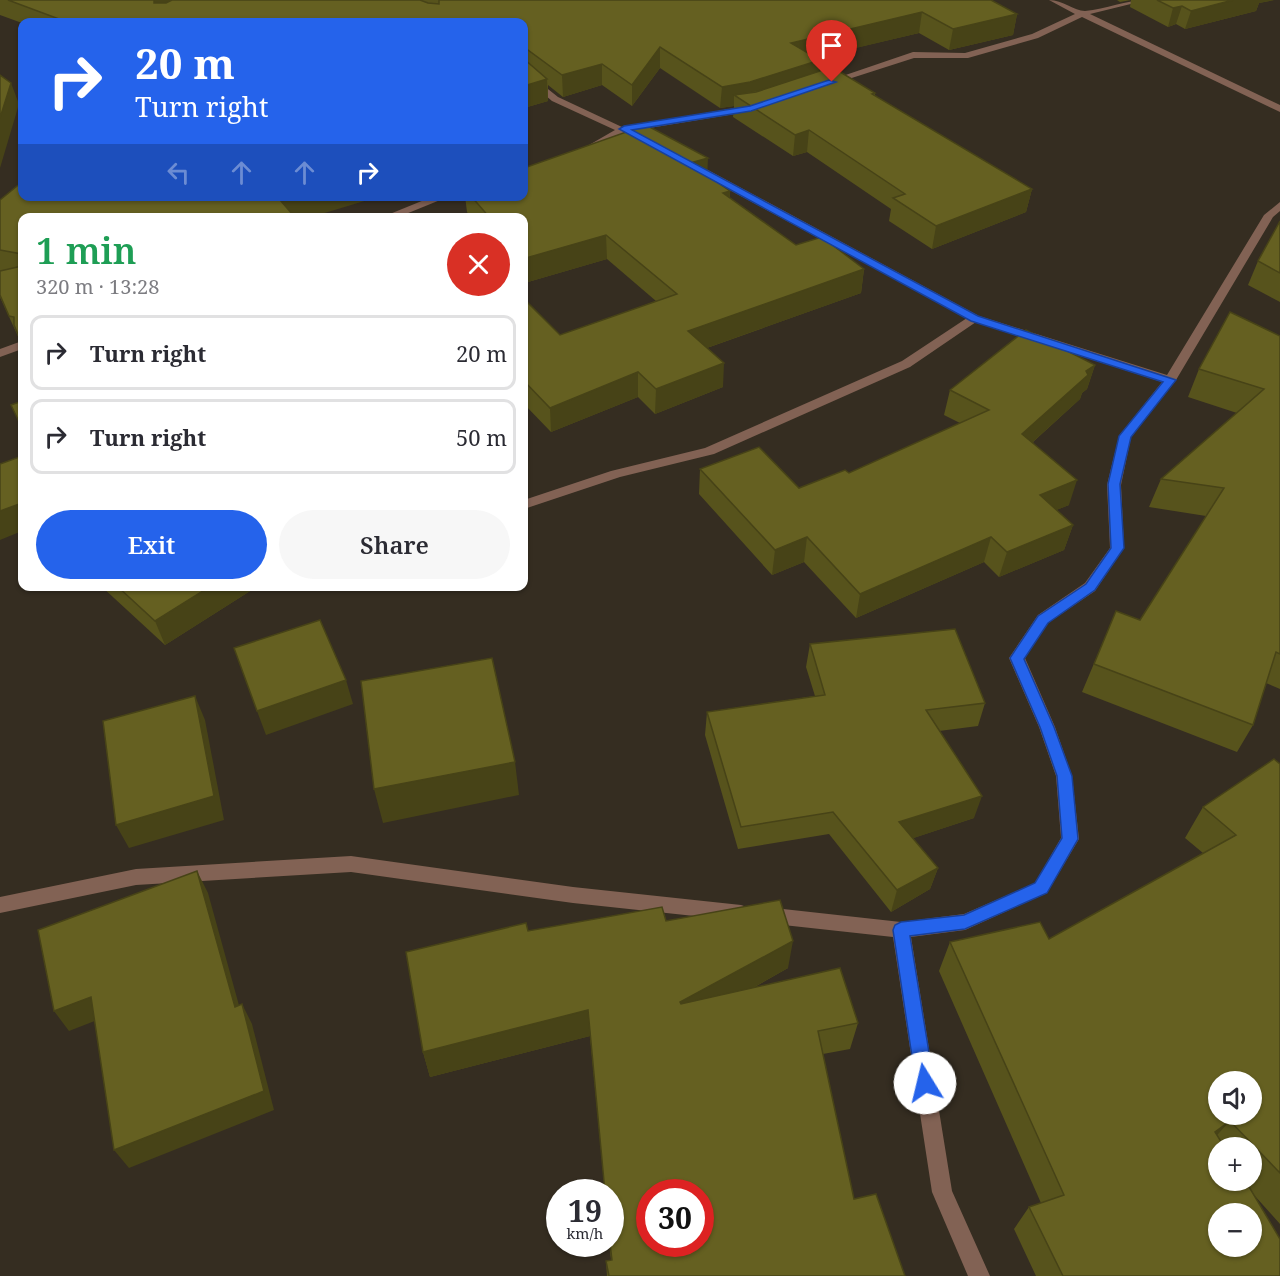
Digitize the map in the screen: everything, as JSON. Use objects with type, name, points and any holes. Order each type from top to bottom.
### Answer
[{"type":"street","points":[[1053,0],[1280,109]]},
{"type":"street","points":[[816,87],[913,55],[966,56],[1035,36],[1081,14],[1143,0]]},
{"type":"street","points":[[528,77],[555,99],[624,129],[655,146]]},
{"type":"street","points":[[579,150],[596,146],[624,129],[762,105]]},
{"type":"street","points":[[675,157],[975,318],[1170,380]]},
{"type":"street","points":[[399,213],[431,201]]},
{"type":"street","points":[[0,905],[136,877],[351,864],[573,895],[901,930],[965,922],[1041,888],[1070,839],[1064,776],[1047,727],[1017,658],[1043,619],[1090,587],[1118,548],[1114,484],[1125,436],[1170,380],[1269,215],[1280,205]]},
{"type":"street","points":[[528,504],[616,474],[709,451],[906,364],[975,318]]},
{"type":"street","points":[[0,353],[18,346]]},
{"type":"street","points":[[901,930],[942,1192],[979,1276]]},
{"type":"building","points":[[8,0],[154,0],[154,3],[166,3],[172,0],[420,0],[439,4],[439,0],[991,0],[1017,14],[953,29],[922,12],[791,43],[820,60],[750,82],[722,87],[660,47],[632,85],[602,64],[562,75],[528,50],[528,18],[56,18]]},
{"type":"building","points":[[1157,0],[1233,0],[1191,11],[1182,6],[1173,8]]},
{"type":"building","points":[[528,62],[547,79],[528,85]]},
{"type":"building","points":[[832,67],[875,93],[872,94],[1032,189],[936,226],[893,198],[905,194],[809,130],[795,135],[734,95],[756,92]]},
{"type":"building","points":[[0,75],[11,83],[0,118]]},
{"type":"building","points":[[646,125],[708,158],[690,163],[730,191],[723,193],[796,245],[822,237],[864,269],[688,331],[724,363],[656,389],[638,372],[550,408],[528,385],[528,303],[560,335],[677,294],[606,235],[528,257],[528,213],[486,213],[475,201],[528,201],[528,167]]},
{"type":"building","points":[[18,185],[18,201],[281,201],[291,213],[18,213],[18,253],[0,250],[0,200]]},
{"type":"building","points":[[1280,221],[1280,273],[1258,261]]},
{"type":"building","points":[[18,267],[18,334],[14,317],[9,316],[0,295],[0,271]]},
{"type":"building","points":[[1230,312],[1280,336],[1280,654],[1276,652],[1253,725],[1094,664],[1116,611],[1140,620],[1224,488],[1161,479],[1264,389],[1199,369]]},
{"type":"building","points":[[1026,330],[1095,365],[1086,371],[1088,375],[1022,434],[1077,480],[1040,495],[1073,525],[1007,552],[991,537],[860,594],[807,537],[775,550],[700,469],[759,447],[799,488],[845,470],[849,473],[989,410],[950,390]]},
{"type":"building","points":[[18,402],[18,420],[11,405]]},
{"type":"building","points":[[18,457],[18,504],[0,511],[0,464]]},
{"type":"building","points":[[122,591],[203,591],[155,621]]},
{"type":"building","points":[[320,620],[346,680],[257,711],[234,648]]},
{"type":"building","points":[[955,629],[985,703],[926,710],[982,796],[899,822],[938,868],[897,890],[833,812],[741,827],[707,712],[825,695],[810,644]]},
{"type":"building","points":[[492,658],[515,762],[374,789],[361,681]]},
{"type":"building","points":[[195,696],[214,796],[116,825],[103,721]]},
{"type":"building","points":[[1274,759],[1280,764],[1280,1173],[1262,1154],[1262,1137],[1245,1137],[1234,1125],[1262,1125],[1262,1071],[1208,1071],[1208,1125],[1225,1125],[1215,1132],[1218,1137],[1208,1137],[1208,1191],[1252,1191],[1259,1203],[1208,1203],[1208,1257],[1262,1257],[1262,1209],[1280,1239],[1280,1276],[1063,1276],[1029,1207],[1064,1195],[950,942],[1040,922],[1049,939],[1236,835],[1203,807]]},
{"type":"building","points":[[197,871],[235,1007],[242,1004],[264,1091],[114,1150],[91,997],[54,1011],[38,930]]},
{"type":"building","points":[[780,900],[793,941],[680,1002],[681,1004],[840,968],[858,1023],[818,1031],[854,1199],[876,1194],[905,1276],[609,1276],[606,1261],[612,1260],[612,1257],[624,1257],[624,1179],[604,1179],[588,1010],[423,1052],[406,952],[526,923],[528,931],[662,907],[666,921]]},
{"type":"route","points":[[832,82],[751,109],[624,129],[975,318],[1170,380],[1125,436],[1114,484],[1118,548],[1090,587],[1043,619],[1017,658],[1047,727],[1064,776],[1070,839],[1041,888],[965,922],[901,930],[925,1083]]}]
